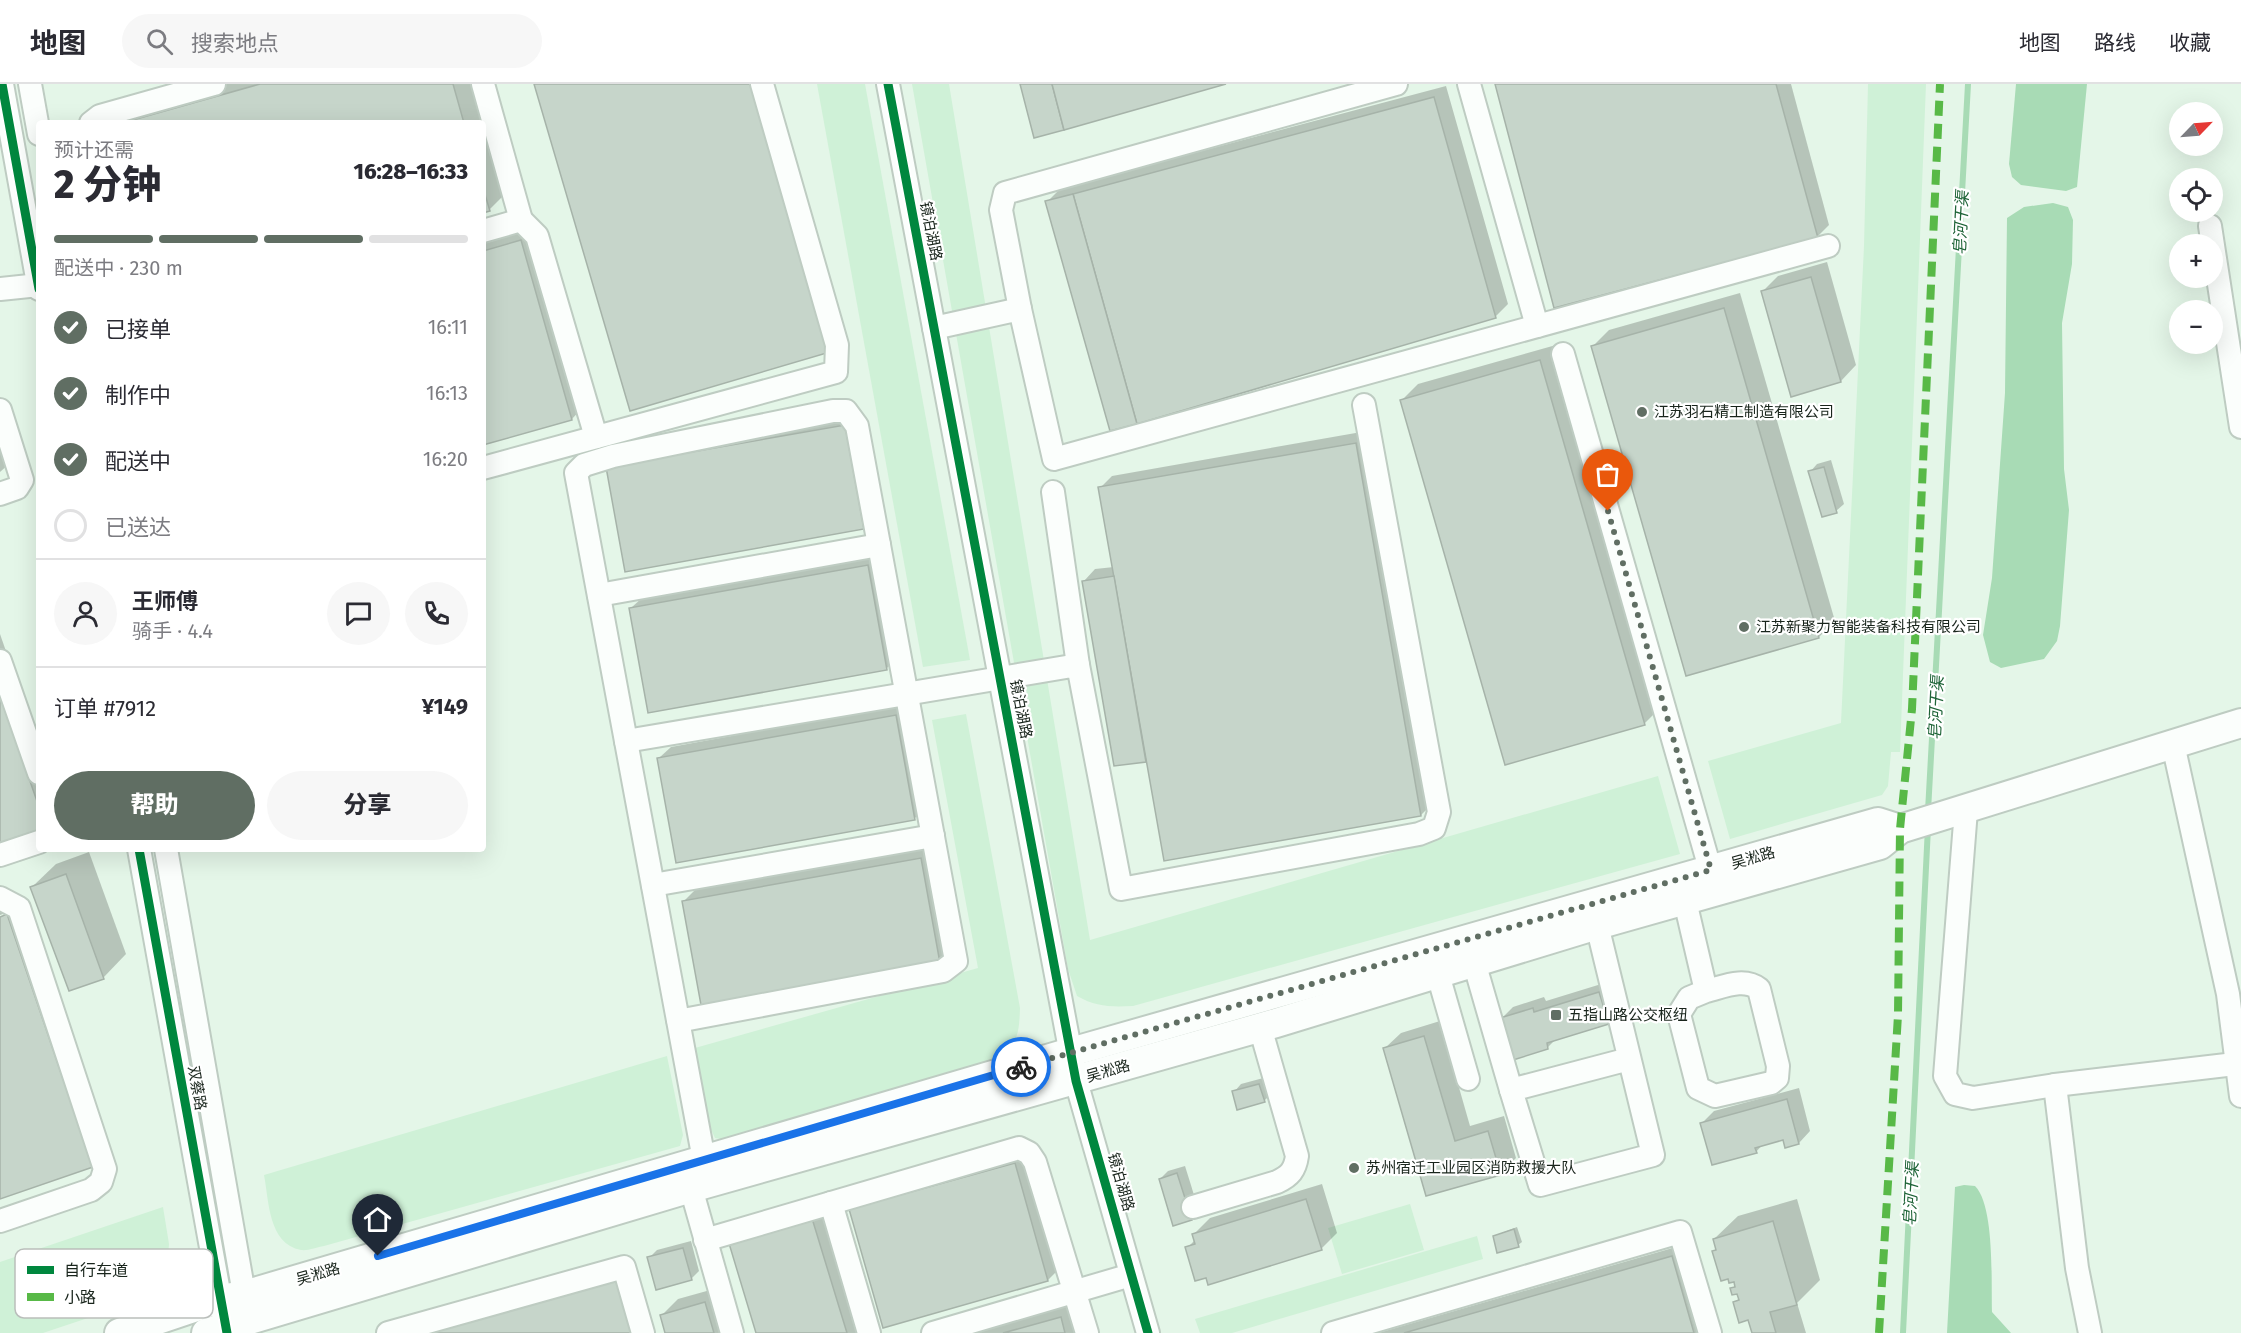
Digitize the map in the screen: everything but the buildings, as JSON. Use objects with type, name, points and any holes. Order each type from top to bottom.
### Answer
[{"type":"main road","name":"吴淞路","points":[[119,1333],[232,1320],[701,1178],[1071,1052],[1435,962],[1714,881],[1880,845],[1900,829],[2241,723]]},
{"type":"main road","name":"吴淞路","points":[[701,1178],[1076,1081],[1260,1027],[1435,962],[1474,962],[1685,901],[1714,881]]},
{"type":"street","points":[[2,84],[36,270]]},
{"type":"street","points":[[30,84],[36,120]]},
{"type":"street","points":[[95,120],[100,116],[214,84]]},
{"type":"street","points":[[483,84],[521,219],[537,237],[596,437]]},
{"type":"street","points":[[486,467],[836,372],[837,345],[762,84]]},
{"type":"street","name":"镜泊湖路","points":[[888,84],[1076,1081],[1148,1333]]},
{"type":"street","points":[[1396,84],[1005,193],[1001,210],[1020,309],[1054,459],[1828,246]]},
{"type":"street","points":[[1469,84],[1536,326]]},
{"type":"street","points":[[486,230],[521,219]]},
{"type":"street","points":[[2210,226],[2241,428]]},
{"type":"street","points":[[0,289],[36,286]]},
{"type":"street","points":[[934,328],[1020,309]]},
{"type":"street","points":[[1563,354],[1714,881]]},
{"type":"street","points":[[1053,492],[1078,664],[1121,889],[1419,834],[1434,828],[1439,812],[1364,405]]},
{"type":"street","points":[[0,410],[22,480],[17,488],[0,494]]},
{"type":"street","points":[[678,1021],[943,971],[956,961],[857,426],[846,411],[833,411],[613,456],[584,465],[576,473],[678,1021],[701,1178],[705,1240],[732,1333]]},
{"type":"street","points":[[599,595],[879,545]]},
{"type":"street","points":[[0,660],[31,725],[36,755]]},
{"type":"street","points":[[626,741],[1078,664]]},
{"type":"street","points":[[2173,744],[2228,994],[2235,1064],[2241,1096]]},
{"type":"street","points":[[1966,810],[1945,1076],[1954,1094],[1973,1098],[2055,1085],[2235,1064]]},
{"type":"street","points":[[653,885],[933,836]]},
{"type":"street","points":[[0,855],[36,843]]},
{"type":"street","name":"双蔡路","points":[[140,852],[232,1320]]},
{"type":"street","name":"双蔡路","points":[[165,852],[232,1320]]},
{"type":"street","points":[[0,898],[19,908],[105,1169],[102,1182],[91,1190],[0,1221]]},
{"type":"street","points":[[1685,901],[1706,991]]},
{"type":"street","points":[[1474,962],[1540,1185],[1653,1155],[1598,925]]},
{"type":"street","points":[[1435,962],[1468,1079]]},
{"type":"street","points":[[1743,982],[1752,983],[1758,989],[1778,1066],[1777,1078],[1770,1083],[1715,1096],[1698,1088],[1679,1014],[1689,998],[1706,991],[1743,982]]},
{"type":"street","points":[[1193,1207],[1277,1182],[1288,1177],[1295,1168],[1297,1156],[1260,1027]]},
{"type":"street","points":[[1511,1090],[1629,1059]]},
{"type":"street","points":[[2055,1085],[2077,1268],[2090,1333]]},
{"type":"street","points":[[705,1240],[1019,1148],[1029,1153],[1035,1162],[1087,1333]]},
{"type":"street","points":[[831,1203],[869,1333]]},
{"type":"street","points":[[1334,1333],[1680,1232],[1710,1333]]},
{"type":"street","points":[[388,1333],[624,1267],[643,1333]]},
{"type":"street","points":[[933,1333],[1131,1275]]},
{"type":"shaded area","points":[[817,84],[865,84],[970,660],[923,667]]},
{"type":"shaded area","points":[[912,84],[949,84],[1090,940],[1658,776],[1680,854],[1133,1006],[1104,1005],[1077,996],[1068,969]]},
{"type":"shaded area","points":[[1868,84],[1926,84],[1900,752],[1891,752],[1888,786],[1882,795],[1730,839],[1708,761],[1841,723],[1864,246]]},
{"type":"shaded area","points":[[2016,84],[2087,84],[2077,187],[2066,191],[2021,185],[2012,177],[2009,164]]},
{"type":"shaded area","points":[[2053,203],[2068,207],[2073,220],[2072,264],[2062,323],[2064,469],[2069,510],[2060,626],[2057,641],[2044,659],[2001,668],[1990,662],[1983,635],[1992,578],[2005,393],[2007,218],[2024,207]]},
{"type":"shaded area","points":[[966,714],[1020,1008],[1019,1027],[1015,1040],[1006,1051],[991,1062],[726,1140],[715,1138],[707,1121],[695,1048],[978,968],[932,720]]},
{"type":"shaded area","points":[[667,1056],[683,1135],[680,1146],[310,1249],[301,1250],[290,1246],[276,1230],[269,1208],[264,1175]]},
{"type":"shaded area","points":[[1975,1186],[1986,1210],[1991,1246],[1992,1312],[2011,1333],[1947,1333],[1955,1187]]},
{"type":"shaded area","points":[[1410,1204],[1424,1250],[1342,1274],[1328,1228]]},
{"type":"shaded area","points":[[163,1207],[169,1249],[39,1249]]},
{"type":"shaded area","points":[[1477,1236],[1483,1259],[1232,1333],[1200,1333],[1195,1319]]},
{"type":"shaded area","points":[[15,1257],[15,1318],[88,1318],[43,1333],[0,1333],[0,1262]]},
{"type":"waterway","name":"皂河干渠","points":[[1928,811],[1968,84]]},
{"type":"waterway","name":"皂河干渠","points":[[1903,1333],[1928,827]]},
{"type":"marked path","points":[[1879,1333],[1898,1015],[1900,829],[1912,709],[1940,84]]},
{"type":"cycle path","points":[[2,84],[36,272]]},
{"type":"cycle path","points":[[888,84],[1076,1081],[1148,1333]]},
{"type":"cycle path","points":[[140,852],[212,1249]]},
{"type":"cycle path","points":[[213,1256],[227,1333]]},
{"type":"way so far","points":[[1021,1067],[1711,870],[1608,511]]},
{"type":"place","name":"江苏羽石精工制造有限公司","points":[[1642,412]]},
{"type":"place","name":"江苏新聚力智能装备科技有限公司","points":[[1744,627]]},
{"type":"place","name":"五指山路公交枢纽","points":[[1556,1015]]},
{"type":"place","name":"苏州宿迁工业园区消防救援大队","points":[[1354,1168]]},
{"type":"route","points":[[378,1256],[1021,1067]]}]
